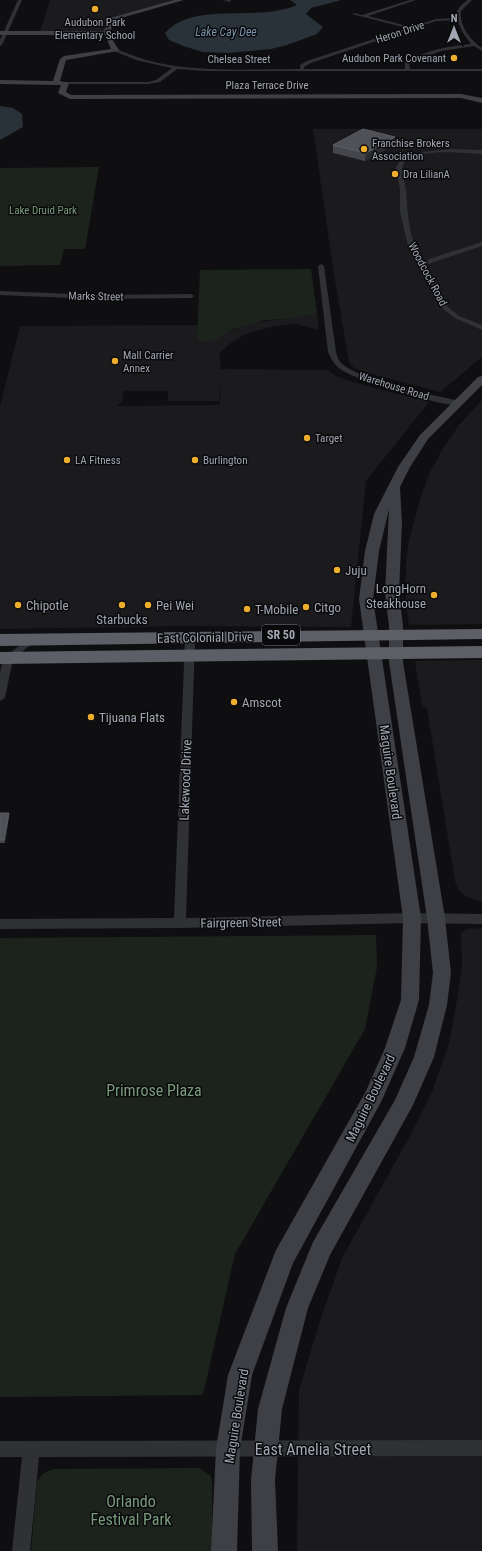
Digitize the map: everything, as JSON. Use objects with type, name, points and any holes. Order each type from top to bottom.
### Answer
[{"type":"highway","name":"East Colonial Drive","points":[[0,640],[374,653],[396,644],[482,634]]},
{"type":"highway","name":"East Colonial Drive","points":[[4,658],[371,635],[396,644],[482,652]]},
{"type":"street","points":[[0,45],[2,33],[20,0]]},
{"type":"street","points":[[116,50],[108,41],[110,22],[113,18],[181,0]]},
{"type":"street","points":[[362,16],[414,0]]},
{"type":"street","points":[[470,0],[459,11],[458,19],[470,41],[482,50]]},
{"type":"street","points":[[354,14],[412,29]]},
{"type":"street","name":"Heron Drive","points":[[302,70],[302,66],[309,62],[436,20],[458,19]]},
{"type":"street","points":[[2,33],[108,33]]},
{"type":"street","points":[[408,70],[407,62],[426,54],[446,48],[474,45]]},
{"type":"street","points":[[56,83],[63,59],[66,57],[116,50]]},
{"type":"street","name":"Chelsea Street","points":[[116,50],[130,57],[175,68],[234,70],[482,70]]},
{"type":"street","points":[[0,82],[148,83],[158,81],[175,68]]},
{"type":"street","name":"Plaza Terrace Drive","points":[[65,83],[62,93],[70,97],[456,96],[469,97],[482,102]]},
{"type":"street","name":"Woodcock Road","points":[[482,152],[435,152],[409,157],[401,162],[399,166],[403,189],[403,212],[412,250],[432,280],[445,309],[457,317],[482,328]]},
{"type":"street","points":[[420,264],[482,244]]},
{"type":"street","name":"Warehouse Road","points":[[321,266],[332,352],[338,364],[351,372],[373,380],[457,404]]},
{"type":"street","name":"Marks Street","points":[[0,293],[89,296],[191,296]]},
{"type":"street","name":"Maguire Boulevard","points":[[224,1551],[228,1449],[240,1375],[284,1258],[374,1096],[395,1048],[410,1000],[412,918],[366,599],[369,565],[380,514],[404,467],[424,437],[482,379]]},
{"type":"street","name":"Maguire Boulevard","points":[[265,1551],[263,1480],[270,1409],[281,1363],[297,1308],[320,1249],[403,1105],[424,1057],[438,1005],[442,973],[436,918],[396,644],[392,592],[396,523],[394,486]]},
{"type":"street","points":[[0,698],[4,658],[31,640]]},
{"type":"street","name":"Lakewood Drive","points":[[180,923],[190,647]]},
{"type":"street","name":"Fairgreen Street","points":[[0,924],[180,923],[412,918],[482,919]]},
{"type":"street","name":"East Amelia Street","points":[[0,1450],[482,1448]]},
{"type":"street","points":[[21,1551],[31,1449]]},
{"type":"shaded area","name":"Audubon Park Elementary School","points":[[50,0],[176,0],[109,18],[104,31],[40,32]]},
{"type":"shaded area","points":[[313,129],[482,129],[482,357],[440,392],[364,372],[354,368],[349,362],[333,269]]},
{"type":"shaded area","points":[[317,313],[319,330],[296,324],[275,326],[245,334],[232,342],[219,353],[221,369],[328,370],[334,375],[349,381],[429,402],[366,481],[351,627],[184,626],[0,629],[0,407],[20,326],[198,325],[197,341],[213,341],[221,335],[248,324]],"holes":[[[221,382],[220,405],[117,406],[122,402],[124,391],[168,391],[168,401],[219,401]]]},
{"type":"shaded area","points":[[482,400],[482,624],[409,625],[406,603],[406,562],[409,540],[421,496],[430,472],[444,447],[459,425]]},
{"type":"shaded area","points":[[482,660],[482,902],[465,896],[458,889],[455,881],[427,708],[422,707],[415,661]]},
{"type":"shaded area","points":[[482,928],[482,1551],[297,1551],[299,1390],[320,1321],[342,1258],[411,1134],[432,1092],[448,1046],[455,1013],[462,964],[461,933],[467,929]]},
{"type":"green space","name":"Lake Druid Park","points":[[99,167],[85,249],[64,249],[60,265],[0,266],[0,168]]},
{"type":"green space","points":[[311,269],[317,313],[295,318],[266,320],[233,329],[213,341],[197,341],[200,270]]},
{"type":"green space","name":"Primrose Plaza","points":[[376,935],[377,967],[365,1029],[235,1254],[203,1395],[0,1397],[0,938]]},
{"type":"green space","name":"Orlando Festival Park","points":[[199,1468],[211,1476],[212,1481],[212,1551],[31,1551],[37,1482],[46,1472],[54,1469]]},
{"type":"water","name":"Lake Cay Dee","points":[[290,0],[341,0],[311,8],[306,14],[323,27],[317,34],[271,49],[229,53],[203,52],[169,40],[165,33],[178,23],[193,17],[209,14],[264,12],[281,10],[297,5]]},
{"type":"water","points":[[0,106],[13,108],[22,114],[23,127],[0,140]]},
{"type":"building","points":[[363,129],[395,137],[366,153],[333,145]]},
{"type":"building","points":[[0,813],[9,813],[4,840],[0,840]]},
{"type":"place","name":"Audubon Park Elementary School","points":[[95,9]]},
{"type":"place","name":"Audubon Park Covenant","points":[[454,58]]},
{"type":"place","name":"Franchise Brokers Association","points":[[364,149]]},
{"type":"place","name":"Dra LilianA","points":[[395,174]]},
{"type":"place","name":"Mall Carrier Annex","points":[[115,361]]},
{"type":"place","name":"Target","points":[[307,438]]},
{"type":"place","name":"LA Fitness","points":[[67,460]]},
{"type":"place","name":"Burlington","points":[[195,460]]},
{"type":"place","name":"Juju","points":[[337,570]]},
{"type":"place","name":"LongHorn Steakhouse","points":[[434,595]]},
{"type":"place","name":"Chipotle","points":[[18,605]]},
{"type":"place","name":"Starbucks","points":[[122,605]]},
{"type":"place","name":"Pei Wei","points":[[148,605]]},
{"type":"place","name":"Citgo","points":[[306,607]]},
{"type":"place","name":"T-Mobile","points":[[247,609]]},
{"type":"place","name":"Amscot","points":[[234,702]]},
{"type":"place","name":"Tijuana Flats","points":[[91,717]]}]
